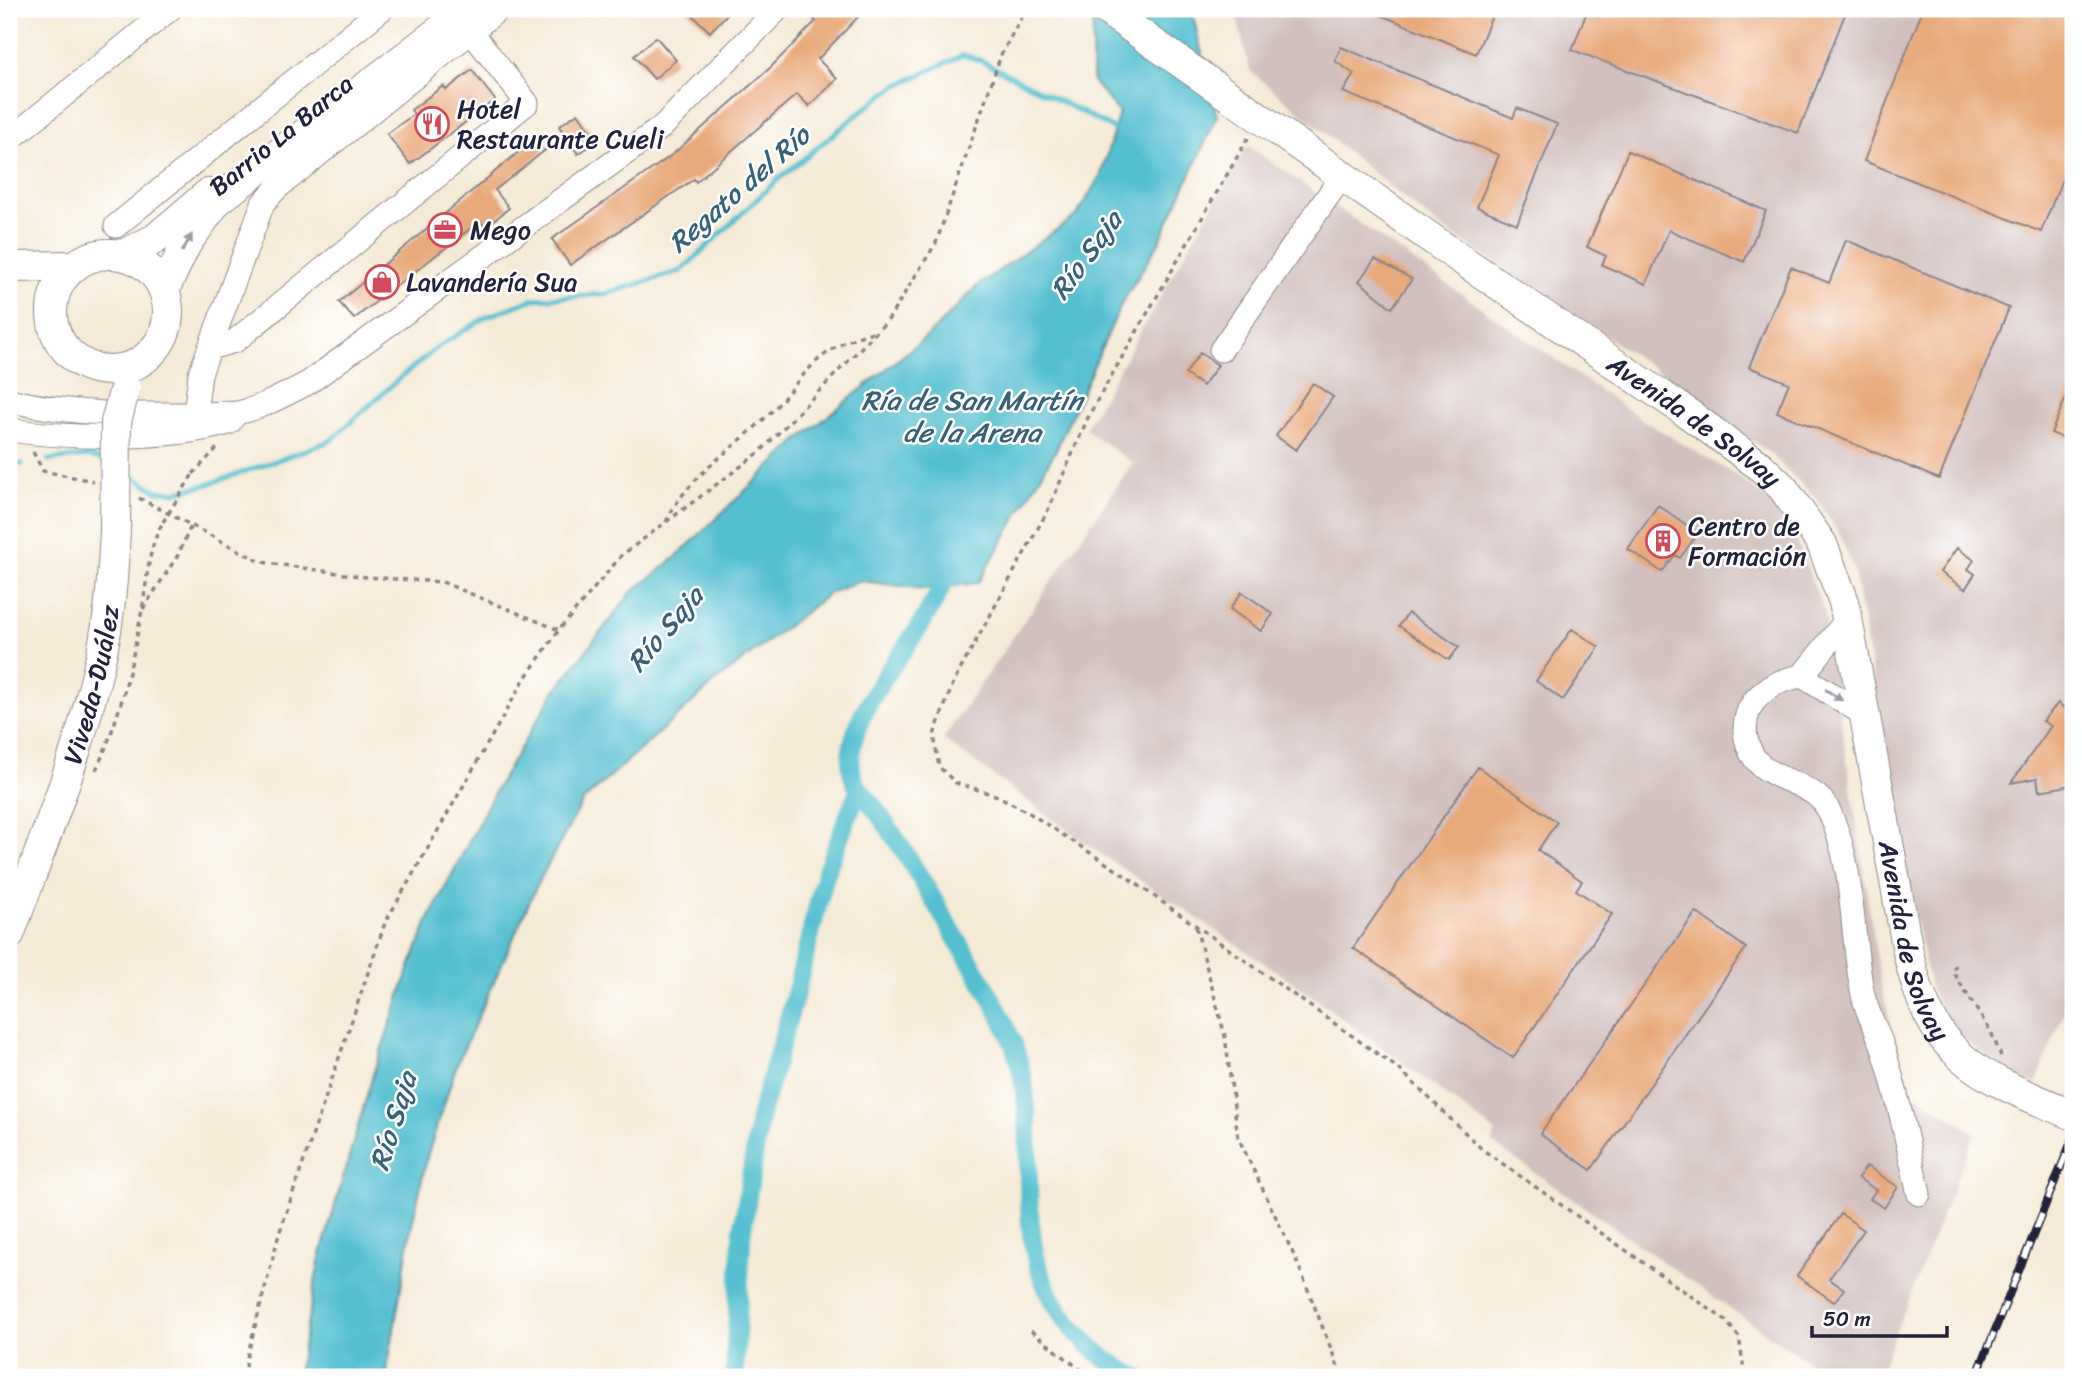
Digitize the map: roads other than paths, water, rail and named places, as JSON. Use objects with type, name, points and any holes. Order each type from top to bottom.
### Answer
[{"type":"main road","name":"Avenida de Solvay","points":[[1105,9],[1342,176],[1686,412],[1768,472],[1798,505],[1822,544],[1835,573],[1848,618],[1908,952],[1920,998],[1939,1035],[1955,1052],[1983,1074],[2073,1115]]},
{"type":"main road","name":"Barrio La Barca","points":[[164,290],[186,244],[217,201],[459,15]]},
{"type":"main road","name":"Barrio La Barca","points":[[123,255],[155,239],[459,15]]},
{"type":"main road","points":[[104,254],[123,255],[148,268],[164,290],[168,309],[163,335],[146,358],[112,378],[74,358],[61,344],[53,326],[52,306],[57,287],[75,266],[85,259],[104,254]]},
{"type":"main road","points":[[9,267],[75,266]]},
{"type":"main road","points":[[9,275],[33,288],[52,306]]},
{"type":"main road","name":"Viveda-Duález","points":[[9,935],[78,744],[93,691],[109,609],[115,531],[116,422],[112,378]]},
{"type":"street","points":[[9,140],[170,9]]},
{"type":"street","name":"Barrio La Barca","points":[[116,226],[382,9]]},
{"type":"street","points":[[195,414],[196,388],[262,204],[459,15],[499,9]]},
{"type":"street","points":[[20,431],[113,435],[186,432],[254,410],[307,383],[611,167],[662,127],[778,9]]},
{"type":"street","points":[[210,348],[235,341],[527,103],[459,15]]},
{"type":"street","points":[[1221,350],[1342,176]]},
{"type":"street","points":[[9,400],[47,407],[233,418]]},
{"type":"street","points":[[1802,676],[1848,618]]},
{"type":"street","points":[[1865,715],[1802,676],[1784,679],[1764,688],[1751,708],[1746,737],[1761,765],[1772,774],[1818,796],[1834,823],[1864,997],[1881,1043],[1919,1194]]},
{"type":"water","points":[[1093,9],[1198,9],[1193,16],[1217,117],[1158,244],[1121,305],[1056,450],[978,583],[925,589],[861,581],[830,593],[713,684],[583,801],[538,883],[457,1064],[427,1157],[411,1229],[386,1377],[297,1377],[320,1257],[374,1071],[429,919],[497,787],[554,692],[631,593],[676,557],[797,441],[931,333],[977,286],[1077,215],[1101,174],[1119,113],[1092,80]]},
{"type":"waterway","name":"Regato del Río","points":[[124,471],[157,491],[175,492],[206,485],[284,458],[330,441],[402,376],[441,345],[486,317],[534,299],[605,294],[681,271],[775,182],[868,106],[896,86],[963,55],[980,60],[1118,131]]},
{"type":"waterway","name":"Regato del Río","points":[[48,460],[90,456],[106,462]]},
{"type":"waterway","name":"Regato del Río","points":[[9,465],[22,464]]},
{"type":"waterway","points":[[954,564],[920,626],[869,703],[858,725],[852,747],[851,767],[857,786],[896,839],[978,974],[1014,1046],[1024,1085],[1032,1235],[1040,1271],[1056,1305],[1082,1338],[1115,1366],[1138,1377]]},
{"type":"waterway","points":[[734,1377],[742,1233],[760,1116],[795,996],[826,872],[859,789]]},
{"type":"railway","points":[[1976,1377],[2073,1137]]},
{"type":"place","name":"Hotel Restaurante Cueli","points":[[432,124]]},
{"type":"place","name":"Mego","points":[[445,230]]},
{"type":"place","name":"Lavandería Sua","points":[[382,282]]},
{"type":"place","name":"Centro de Formación","points":[[1663,541]]},
{"type":"water label","name":"Río Saja","points":[[1086,255]]},
{"type":"water label","name":"Ría de San Martín de la Arena","points":[[972,416]]},
{"type":"water label","name":"Río Saja","points":[[665,629]]},
{"type":"water label","name":"Río Saja","points":[[393,1121]]}]
